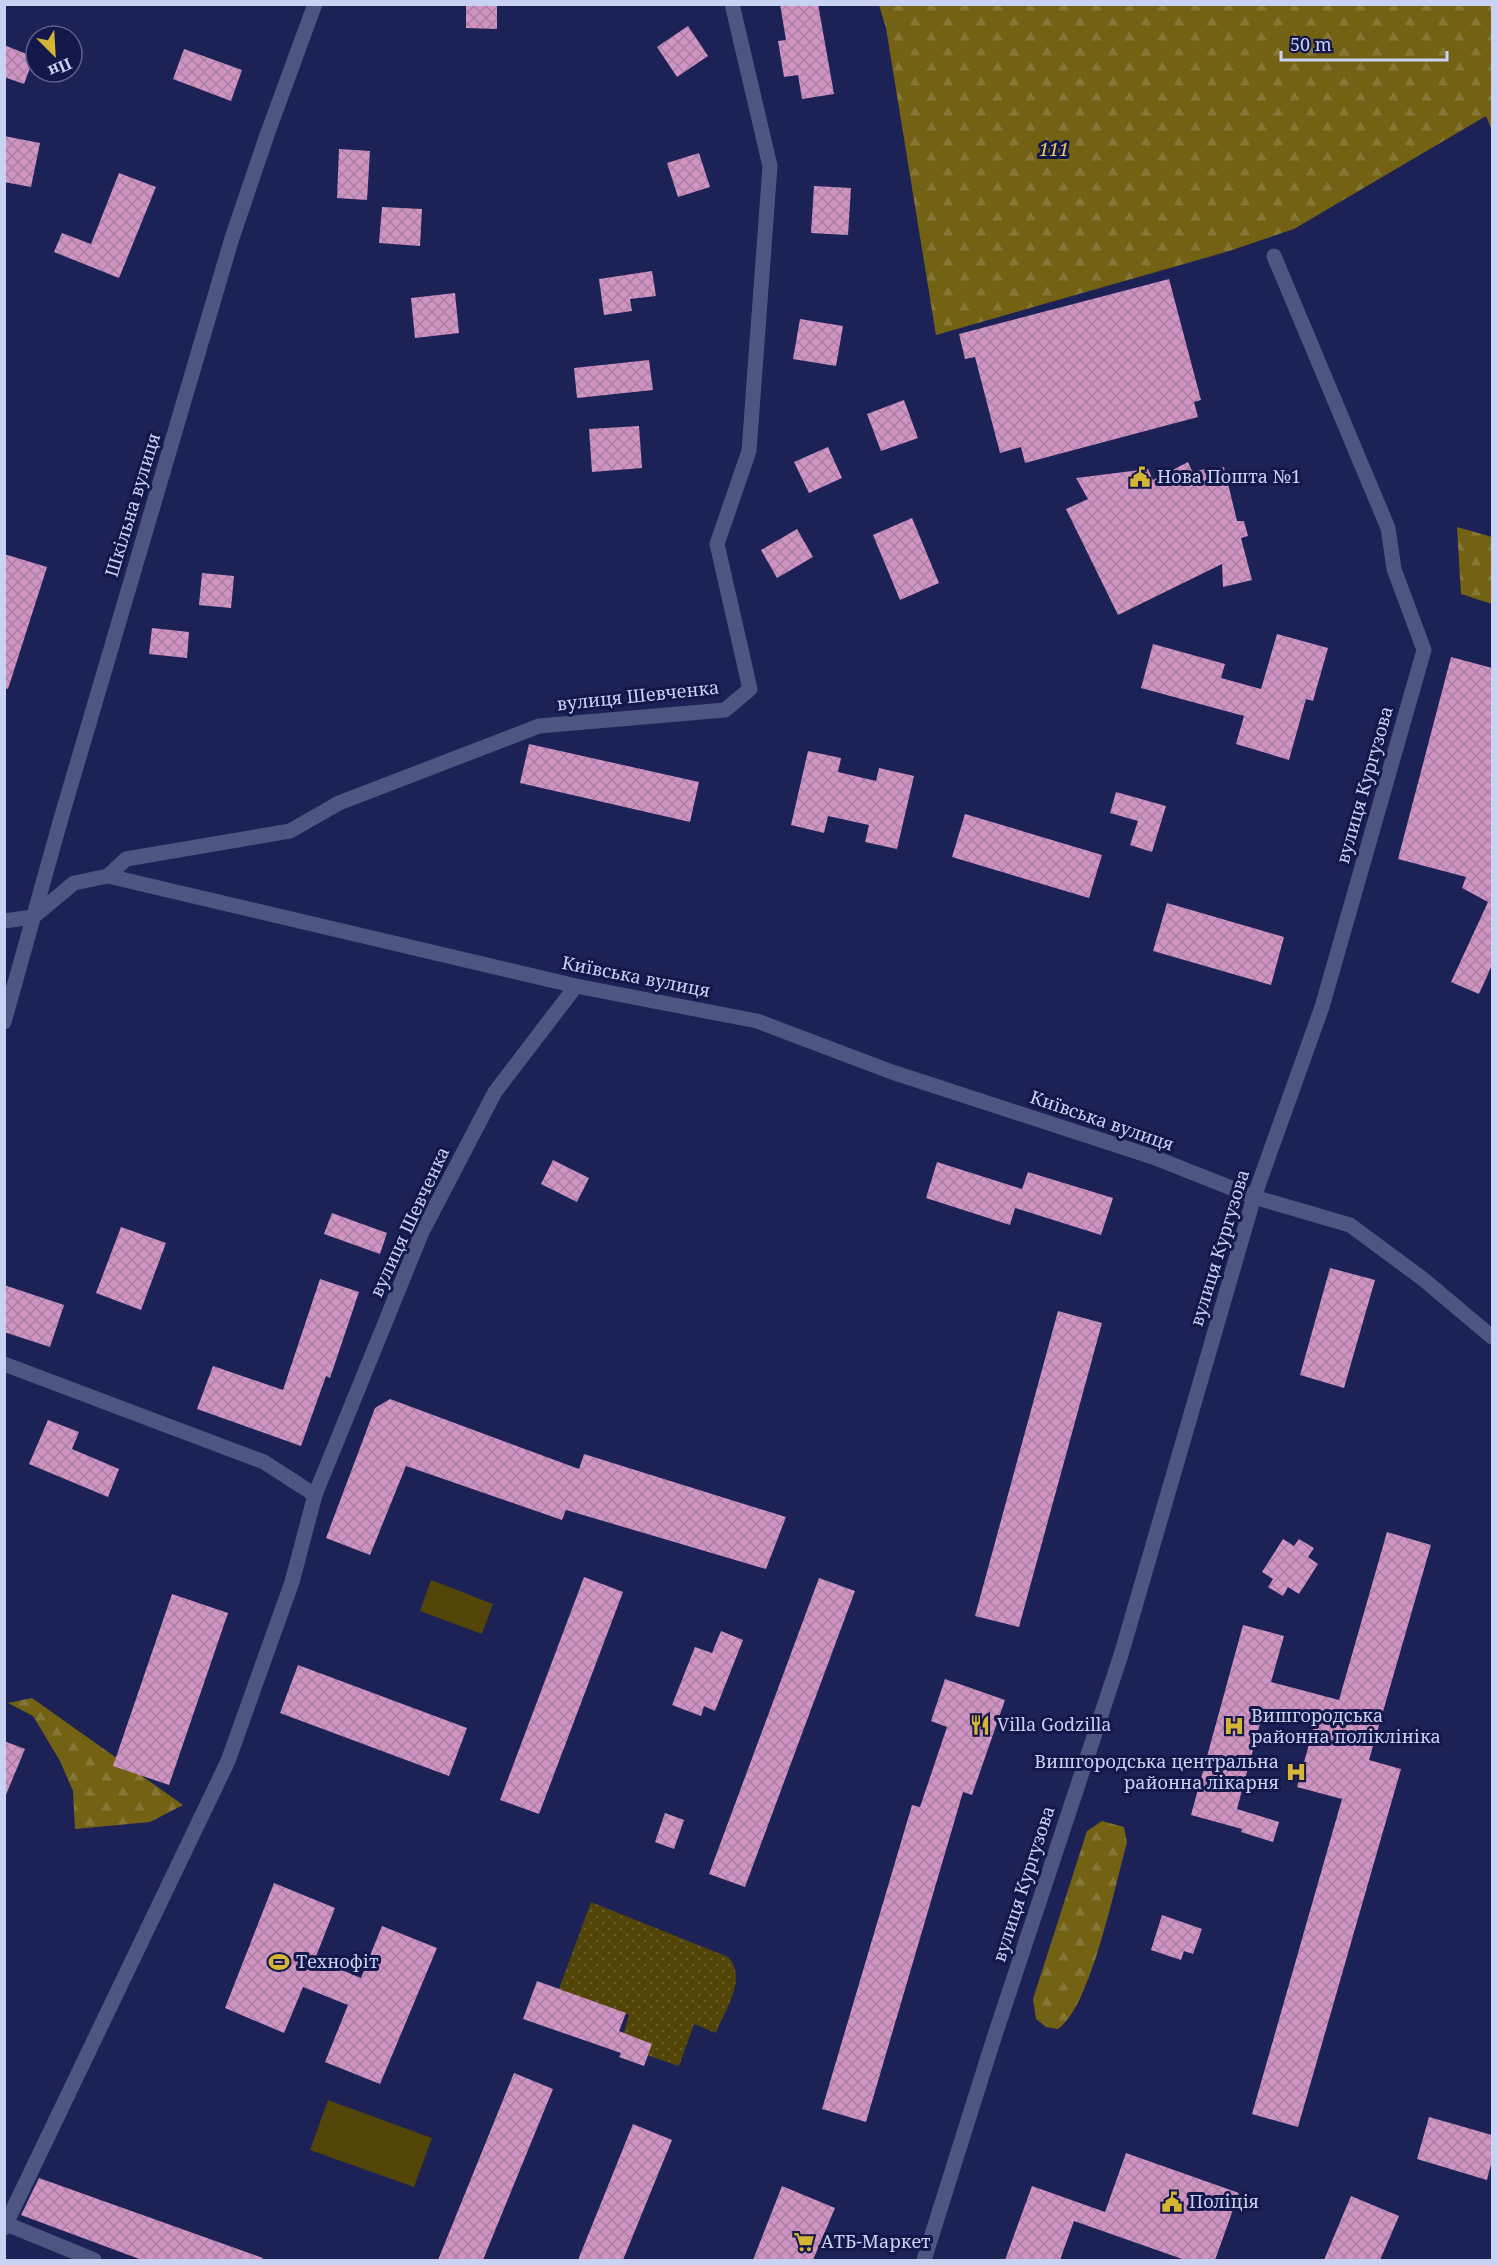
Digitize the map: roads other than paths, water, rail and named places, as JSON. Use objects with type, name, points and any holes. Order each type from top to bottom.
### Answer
[{"type":"street","name":"Шкільна вулиця","points":[[4,1022],[232,238],[315,4]]},
{"type":"street","name":"вулиця Шевченка","points":[[108,876],[126,859],[290,831],[339,803],[539,726],[725,710],[750,688],[717,544],[749,451],[770,166],[732,4]]},
{"type":"street","name":"вулиця Кургузова","points":[[924,2260],[993,2041],[1121,1654],[1254,1197],[1322,1007],[1424,650],[1394,568],[1388,528],[1274,256]]},
{"type":"street","name":"Київська вулиця","points":[[4,921],[33,916],[74,884],[108,876],[576,986],[757,1021],[892,1072],[1153,1157],[1254,1197],[1350,1225],[1423,1278],[1492,1337]]},
{"type":"street","name":"вулиця Шевченка","points":[[5,2225],[228,1761],[292,1582],[315,1496],[422,1232],[495,1092],[576,986]]},
{"type":"street","points":[[4,1364],[264,1462],[315,1496]]},
{"type":"street","points":[[5,2225],[94,2260]]},
{"type":"place","name":"Нова Пошта №1","points":[[1140,477]]},
{"type":"place","name":"Villa Godzilla","points":[[980,1725]]},
{"type":"place","name":"Вишгородська районна поліклініка","points":[[1234,1726]]},
{"type":"place","name":"Вишгородська центральна районна лікарня","points":[[1296,1772]]},
{"type":"place","name":"Технофіт","points":[[279,1962]]},
{"type":"place","name":"Поліція","points":[[1172,2202]]},
{"type":"place","name":"АТБ-Маркет","points":[[804,2242]]},
{"type":"park label","name":"111","points":[[1054,150]]}]
